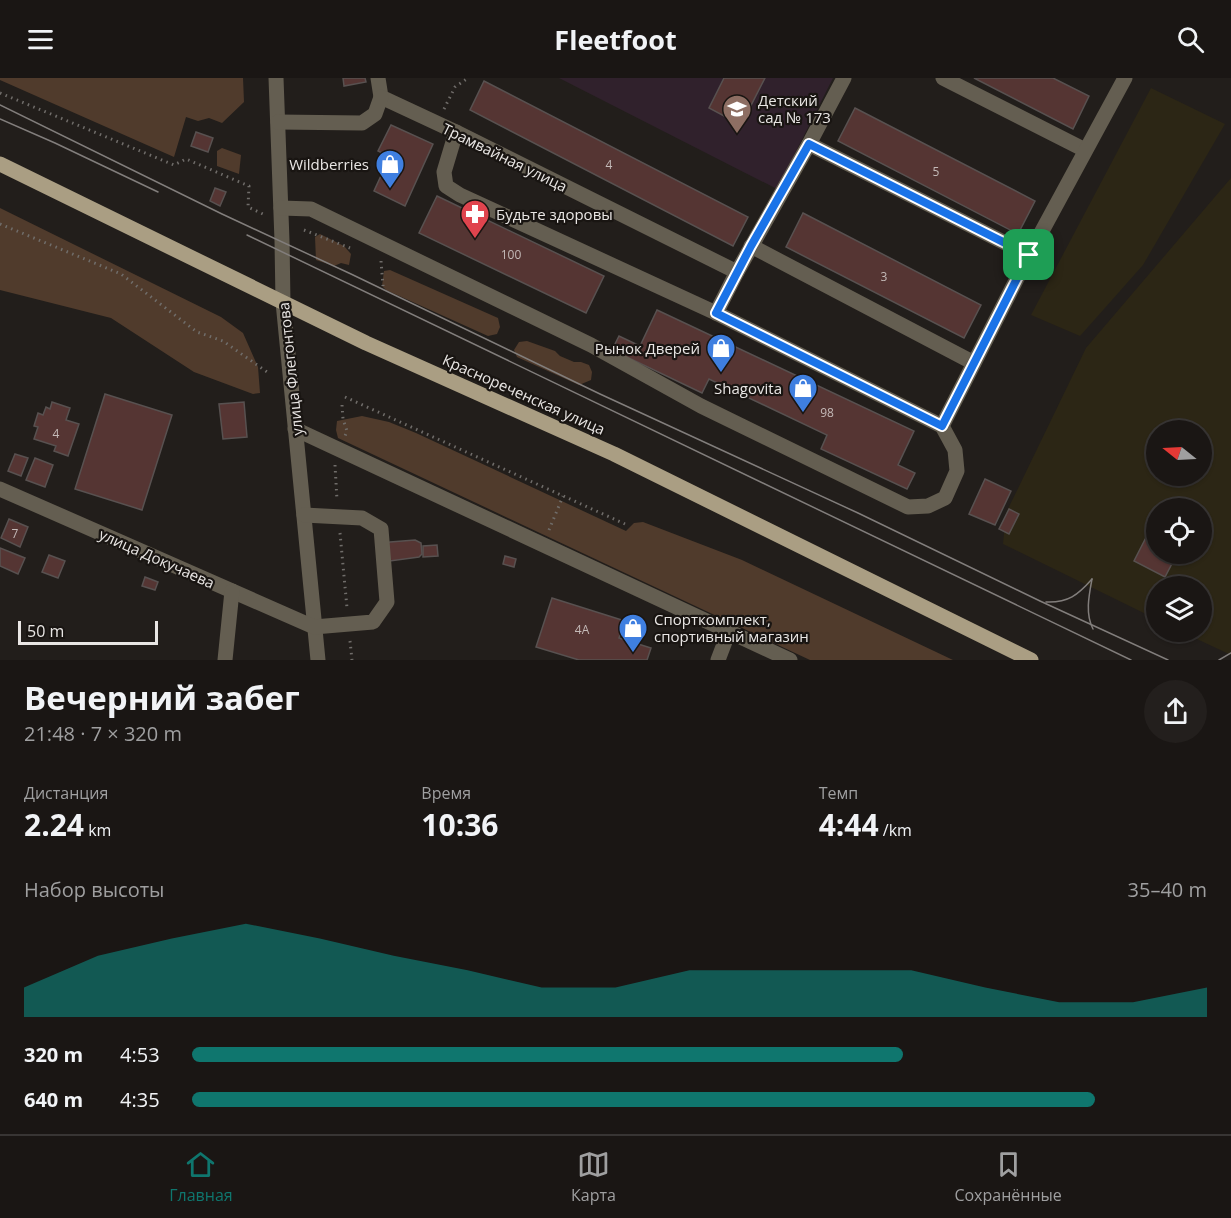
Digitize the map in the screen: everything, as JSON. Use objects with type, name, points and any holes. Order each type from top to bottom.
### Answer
[{"type":"main road","name":"Краснореченская улица","points":[[0,164],[366,343],[614,454],[1031,660]]},
{"type":"street","name":"улица Флегонтова","points":[[276,78],[283,302],[318,660]]},
{"type":"street","points":[[278,122],[362,123],[375,114],[381,97],[378,78]]},
{"type":"street","points":[[716,313],[844,78]]},
{"type":"street","points":[[943,78],[1085,150]]},
{"type":"street","points":[[942,426],[1029,255],[1125,78]]},
{"type":"street","name":"Трамвайная улица","points":[[381,97],[737,272]]},
{"type":"street","points":[[281,208],[311,209],[322,214],[591,345],[701,406],[908,507],[928,506],[945,498],[957,471],[955,450],[942,426],[716,313],[460,195],[446,186],[444,172],[456,132]]},
{"type":"street","points":[[809,144],[1029,255]]},
{"type":"street","points":[[751,246],[974,363]]},
{"type":"street","points":[[295,429],[790,660]]},
{"type":"street","name":"улица Докучаева","points":[[0,489],[314,627]]},
{"type":"street","points":[[304,515],[362,518],[381,529],[387,602],[373,622],[314,627]]},
{"type":"street","points":[[225,660],[232,591]]},
{"type":"street","points":[[718,660],[729,631]]},
{"type":"path","points":[[437,123],[455,87],[468,78]]},
{"type":"path","points":[[0,93],[174,165],[186,159],[249,186],[248,207],[267,216]]},
{"type":"path","points":[[0,224],[121,274],[197,332],[223,341],[270,374]]},
{"type":"path","points":[[304,230],[359,252]]},
{"type":"path","points":[[381,261],[383,286]]},
{"type":"path","points":[[345,397],[625,524]]},
{"type":"path","points":[[543,544],[563,496]]},
{"type":"shaded area","points":[[0,78],[243,78],[244,102],[222,123],[209,118],[198,121],[186,117],[174,157],[0,80]]},
{"type":"shaded area","name":"Детский сад № 173","points":[[559,78],[833,78],[777,189]]},
{"type":"shaded area","points":[[1151,88],[1225,124],[1143,265],[1080,336],[1031,315]]},
{"type":"shaded area","points":[[222,148],[241,155],[239,174],[217,166],[217,151]]},
{"type":"shaded area","points":[[1231,178],[1231,655],[1203,642],[1212,642],[1212,576],[1146,576],[1146,614],[1003,544],[1006,513],[1086,348]]},
{"type":"shaded area","points":[[0,208],[221,317],[243,333],[258,367],[260,393],[253,394],[194,372],[111,318],[0,290]]},
{"type":"shaded area","points":[[320,234],[344,246],[351,254],[349,265],[341,263],[334,266],[316,260],[315,237]]},
{"type":"shaded area","points":[[390,270],[498,318],[500,327],[497,334],[488,336],[386,290],[382,286],[384,271]]},
{"type":"shaded area","points":[[527,341],[555,351],[560,356],[574,362],[589,365],[592,372],[591,380],[579,385],[517,357],[514,350],[519,342]]},
{"type":"shaded area","points":[[362,416],[389,422],[416,433],[626,531],[634,523],[643,522],[742,560],[953,660],[810,660],[338,438],[337,421]]},
{"type":"building","points":[[343,78],[365,78],[366,82],[344,86]]},
{"type":"building","points":[[724,78],[765,78],[741,125],[709,108]]},
{"type":"building","points":[[974,78],[1053,78],[1089,96],[1073,129]]},
{"type":"building","points":[[484,81],[748,217],[733,246],[470,110]]},
{"type":"building","points":[[855,108],[1035,201],[1018,234],[838,141]]},
{"type":"building","points":[[391,125],[433,144],[405,206],[374,191],[385,167],[389,169],[394,159],[378,151]]},
{"type":"building","points":[[196,132],[213,138],[208,152],[191,146]]},
{"type":"building","points":[[215,188],[226,192],[220,206],[210,201]]},
{"type":"building","points":[[437,196],[604,276],[586,313],[419,233]]},
{"type":"building","points":[[803,213],[981,305],[964,338],[786,247]]},
{"type":"building","points":[[657,310],[914,431],[898,465],[915,473],[907,489],[821,449],[827,435],[709,379],[702,393],[612,350],[619,336],[640,346]]},
{"type":"building","points":[[105,394],[172,415],[142,510],[75,489]]},
{"type":"building","points":[[52,402],[70,408],[66,420],[79,424],[68,456],[54,451],[56,446],[34,439],[38,427],[34,426],[38,413],[43,415],[46,407],[50,409]]},
{"type":"building","points":[[244,402],[247,437],[223,439],[219,404]]},
{"type":"building","points":[[15,454],[28,458],[21,476],[8,471]]},
{"type":"building","points":[[35,458],[53,465],[45,487],[26,480]]},
{"type":"building","points":[[985,479],[1011,491],[995,525],[969,514]]},
{"type":"building","points":[[1009,509],[1019,514],[1009,534],[999,529]]},
{"type":"building","points":[[9,519],[28,527],[20,547],[1,538]]},
{"type":"building","points":[[1146,538],[1146,564],[1172,564],[1166,576],[1163,576],[1134,561]]},
{"type":"building","points":[[415,540],[421,543],[422,554],[419,557],[390,561],[387,543]]},
{"type":"building","points":[[437,545],[438,556],[423,557],[423,546]]},
{"type":"building","points":[[0,548],[25,558],[18,574],[0,566]]},
{"type":"building","points":[[49,555],[65,561],[58,578],[42,572]]},
{"type":"building","points":[[505,556],[516,559],[514,567],[503,564]]},
{"type":"building","points":[[145,577],[158,582],[155,590],[142,586]]},
{"type":"building","points":[[552,598],[625,621],[619,638],[651,648],[647,660],[579,660],[536,647]]},
{"type":"tram line","points":[[0,105],[222,214],[600,394],[1168,660]]},
{"type":"tram line","points":[[0,119],[158,192]]},
{"type":"tram line","points":[[247,235],[1131,660]]},
{"type":"tram line","points":[[1092,579],[1088,611],[1093,629]]},
{"type":"tram line","points":[[1046,602],[1072,597],[1092,579]]},
{"type":"tram line","points":[[1219,660],[1231,653]]},
{"type":"place","name":"Детский сад № 173","points":[[737,134]]},
{"type":"place","name":"Wildberries","points":[[390,190]]},
{"type":"place","name":"Будьте здоровы","points":[[475,240]]},
{"type":"place","name":"Рынок Дверей","points":[[721,374]]},
{"type":"place","name":"Shagovita","points":[[803,414]]},
{"type":"place","name":"Спорткомплект, спортивный магазин","points":[[633,654]]},
{"type":"route","points":[[809,144],[1029,255],[942,426],[716,313],[809,144]]}]
